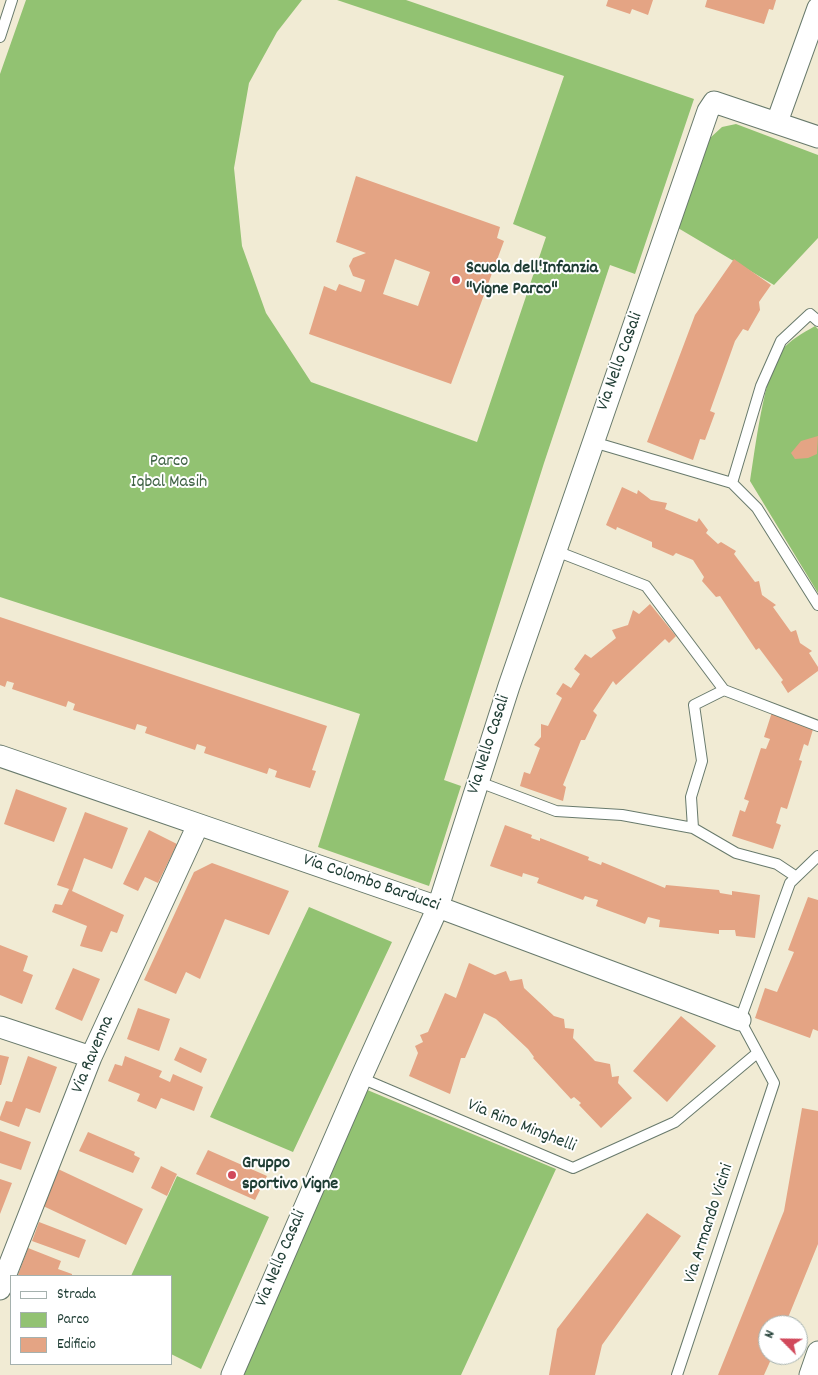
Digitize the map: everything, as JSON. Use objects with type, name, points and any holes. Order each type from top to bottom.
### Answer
[{"type":"street","points":[[818,8],[777,122],[818,137]]},
{"type":"street","name":"Via Nello Casali","points":[[232,1375],[361,1078],[438,907],[556,550],[706,118],[714,102],[777,122]]},
{"type":"street","name":"Via Colombo Barducci","points":[[0,756],[438,907],[740,1020]]},
{"type":"street","name":"Via Ravenna","points":[[0,1289],[91,1057],[198,825]]},
{"type":"street","points":[[0,1027],[91,1057]]},
{"type":"street","points":[[810,1375],[818,1352]]},
{"type":"lane","points":[[0,36],[12,0]]},
{"type":"lane","points":[[732,483],[761,386],[782,341],[814,318]]},
{"type":"lane","points":[[593,442],[732,483],[757,508],[818,605]]},
{"type":"lane","points":[[556,550],[646,586],[724,690],[818,726]]},
{"type":"lane","points":[[693,828],[691,797],[702,761],[694,705],[724,690]]},
{"type":"lane","points":[[479,782],[556,811],[622,816],[693,828],[736,853],[777,864],[796,876]]},
{"type":"lane","points":[[756,1054],[740,1020],[790,883],[818,856]]},
{"type":"lane","name":"Via Rino Minghelli","points":[[361,1078],[572,1168],[675,1122],[756,1054]]},
{"type":"lane","name":"Via Armando Vicini","points":[[677,1375],[774,1083],[756,1054]]},
{"type":"green space","name":"Parco Iqbal Masih","points":[[26,0],[302,0],[277,32],[249,83],[234,168],[242,246],[266,313],[311,382],[477,442],[546,237],[513,224],[564,76],[337,0],[406,0],[694,99],[635,274],[610,265],[544,463],[444,780],[461,786],[429,886],[318,847],[360,714],[0,597],[0,74]]},
{"type":"green space","points":[[736,124],[818,155],[818,238],[774,285],[678,228],[710,138],[722,127]]},
{"type":"green space","points":[[815,326],[818,329],[818,593],[750,481],[761,413],[775,362],[788,343]]},
{"type":"green space","points":[[309,907],[392,942],[293,1152],[210,1117]]},
{"type":"green space","points":[[365,1089],[556,1169],[461,1375],[238,1375]]},
{"type":"green space","points":[[177,1176],[269,1217],[201,1369],[172,1354],[172,1275],[131,1275]]},
{"type":"building","points":[[608,0],[653,0],[648,15],[632,9],[630,14],[606,6]]},
{"type":"building","points":[[707,0],[776,0],[773,10],[769,9],[764,24],[705,7]]},
{"type":"building","name":"Scuola dell'Infanzia \"Vigne Parco\"","points":[[356,176],[500,227],[497,238],[504,241],[451,384],[309,334],[324,286],[336,291],[339,284],[361,292],[365,280],[353,276],[349,266],[353,258],[366,253],[336,242]],"holes":[[[395,259],[430,272],[418,306],[383,294]]]},
{"type":"building","points":[[734,259],[771,285],[759,302],[760,310],[748,331],[743,329],[735,341],[710,411],[715,413],[705,440],[700,439],[693,460],[647,442],[695,315]]},
{"type":"building","points":[[818,436],[817,454],[808,458],[795,459],[791,453],[801,441]]},
{"type":"building","points":[[622,487],[637,494],[638,490],[651,500],[667,503],[665,509],[697,522],[699,518],[708,530],[706,533],[718,544],[721,542],[736,551],[734,554],[755,582],[759,581],[762,595],[776,605],[773,607],[791,632],[796,630],[800,643],[812,651],[809,653],[818,667],[818,671],[788,693],[781,682],[783,680],[759,648],[756,650],[720,596],[716,597],[702,581],[704,577],[693,560],[676,553],[673,556],[652,547],[652,542],[617,527],[616,530],[606,525]]},
{"type":"building","points":[[650,604],[676,636],[669,643],[665,639],[616,685],[613,681],[593,711],[597,715],[585,740],[581,740],[563,785],[566,787],[563,801],[520,786],[524,772],[530,774],[540,748],[534,745],[541,737],[541,724],[548,726],[562,698],[556,694],[563,683],[571,688],[580,674],[574,669],[585,654],[591,658],[616,638],[612,630],[628,625],[633,610],[639,614]]},
{"type":"building","points":[[0,617],[327,726],[312,770],[316,771],[310,788],[275,777],[277,771],[269,768],[267,774],[204,753],[206,747],[197,744],[195,750],[145,733],[147,727],[137,724],[135,730],[73,710],[75,704],[68,701],[66,707],[12,689],[14,683],[7,681],[5,687],[0,685]]},
{"type":"building","points":[[772,712],[814,726],[808,746],[804,744],[799,760],[802,761],[787,809],[781,807],[776,823],[781,825],[773,849],[732,836],[740,810],[745,812],[749,801],[744,799],[761,748],[766,749],[770,739],[764,737]]},
{"type":"building","points":[[16,789],[67,808],[54,842],[4,824]]},
{"type":"building","points":[[85,812],[128,828],[112,869],[84,858],[72,891],[124,915],[117,933],[111,931],[102,952],[80,946],[87,926],[52,912],[55,904],[62,905],[69,889],[57,885]]},
{"type":"building","points":[[505,825],[532,835],[531,838],[540,841],[540,838],[589,857],[588,860],[601,865],[602,862],[665,888],[666,885],[719,890],[720,893],[732,895],[732,891],[760,895],[755,938],[736,936],[735,930],[719,930],[719,934],[659,927],[660,920],[648,917],[645,924],[596,906],[598,900],[585,896],[583,900],[537,883],[539,878],[523,873],[522,877],[490,866]]},
{"type":"building","points":[[149,830],[177,844],[158,883],[145,877],[138,891],[123,884]]},
{"type":"building","points":[[212,863],[289,891],[269,935],[225,919],[200,979],[186,972],[176,994],[144,980],[194,872]]},
{"type":"building","points":[[808,897],[818,900],[818,1031],[813,1029],[810,1038],[755,1018],[765,988],[777,992],[794,952],[788,950]]},
{"type":"building","points":[[0,945],[28,956],[23,971],[33,975],[22,1004],[0,995]]},
{"type":"building","points":[[469,963],[495,975],[506,971],[510,981],[522,979],[524,988],[554,1016],[564,1019],[565,1028],[574,1029],[573,1038],[595,1061],[610,1064],[612,1077],[619,1076],[618,1083],[632,1098],[601,1128],[579,1105],[581,1103],[574,1097],[571,1099],[533,1058],[528,1049],[496,1019],[484,1013],[465,1058],[461,1058],[450,1094],[409,1076],[418,1053],[415,1046],[423,1042],[420,1035],[428,1032],[445,993],[456,998]]},
{"type":"building","points":[[73,968],[100,979],[82,1021],[55,1009]]},
{"type":"building","points":[[138,1008],[170,1019],[159,1051],[127,1039]]},
{"type":"building","points":[[681,1016],[716,1046],[667,1102],[633,1071]]},
{"type":"building","points":[[180,1047],[207,1059],[201,1073],[174,1060]]},
{"type":"building","points":[[0,1055],[9,1057],[1,1085],[0,1085]]},
{"type":"building","points":[[28,1056],[57,1067],[40,1113],[26,1108],[19,1127],[0,1120],[0,1117],[6,1101],[12,1102]]},
{"type":"building","points":[[125,1056],[162,1071],[159,1077],[170,1082],[173,1074],[203,1087],[194,1111],[161,1098],[156,1109],[137,1101],[140,1094],[108,1081],[115,1064],[122,1066]]},
{"type":"building","points":[[802,1108],[818,1111],[818,1244],[789,1315],[758,1315],[758,1365],[768,1365],[764,1375],[718,1375],[784,1211]]},
{"type":"building","points":[[0,1131],[31,1142],[21,1170],[0,1163]]},
{"type":"building","points":[[88,1132],[135,1152],[134,1155],[140,1158],[133,1173],[79,1151]]},
{"type":"building","name":"Gruppo sportivo Vigne","points":[[208,1150],[267,1176],[255,1200],[196,1174]]},
{"type":"building","points":[[161,1166],[177,1174],[167,1196],[151,1188]]},
{"type":"building","points":[[58,1169],[143,1209],[126,1245],[41,1205]]},
{"type":"building","points":[[0,1179],[12,1183],[0,1214]]},
{"type":"building","points":[[647,1213],[681,1236],[602,1345],[595,1375],[549,1375],[557,1329]]},
{"type":"building","points":[[39,1222],[86,1240],[79,1258],[32,1241]]},
{"type":"building","points":[[28,1248],[61,1261],[58,1269],[72,1274],[72,1275],[18,1275]]},
{"type":"place","name":"Scuola dell'Infanzia \"Vigne Parco\"","points":[[456,280]]},
{"type":"place","name":"Gruppo sportivo Vigne","points":[[232,1175]]}]
